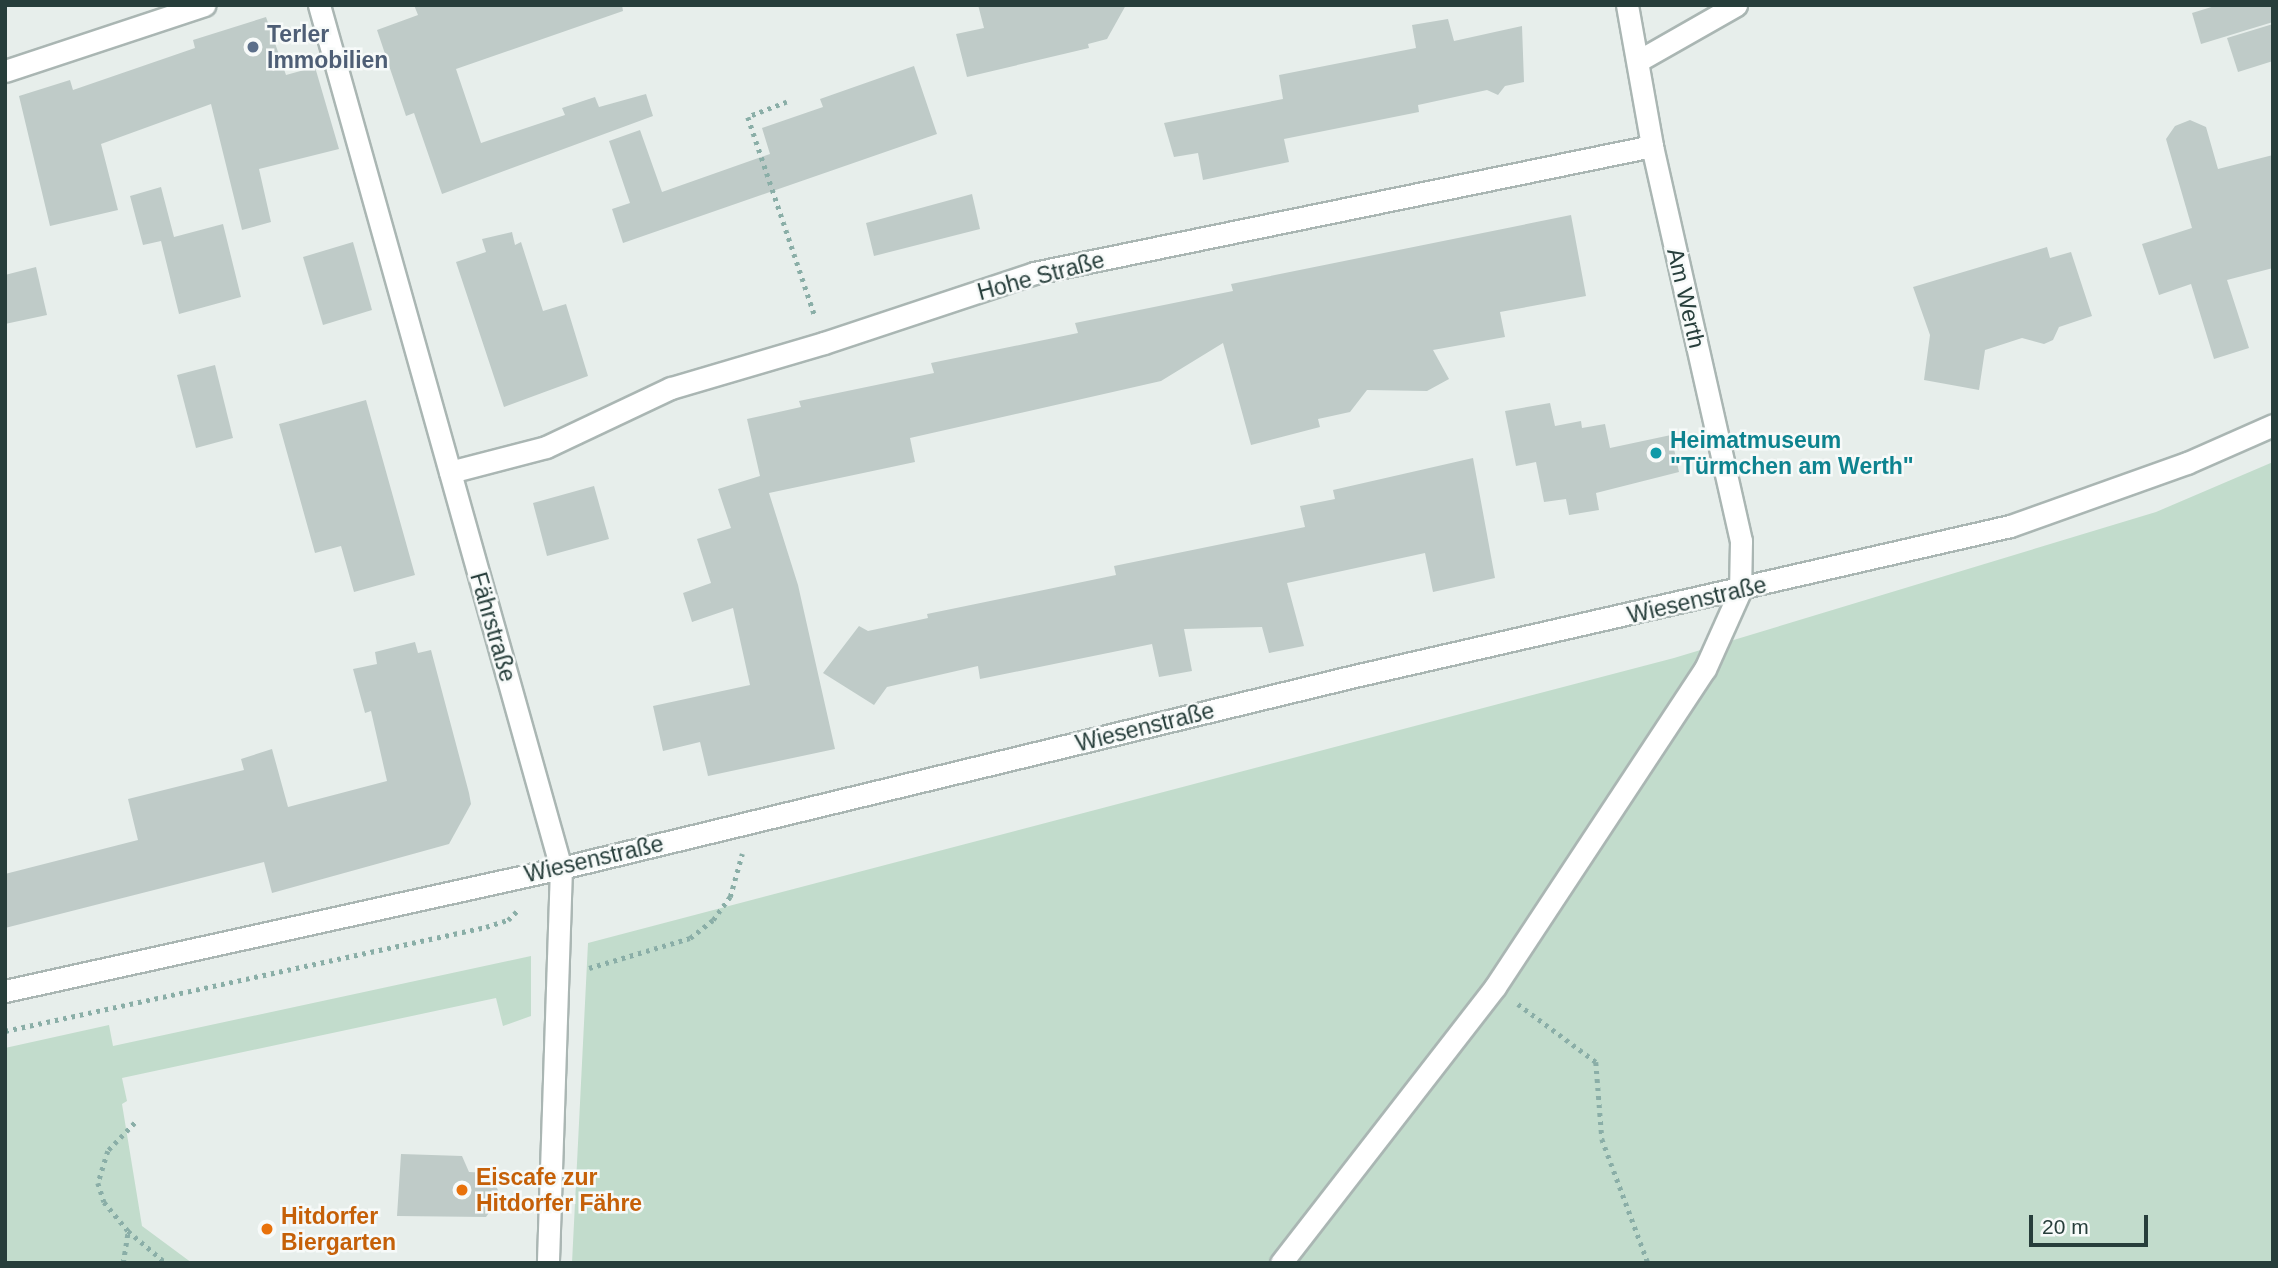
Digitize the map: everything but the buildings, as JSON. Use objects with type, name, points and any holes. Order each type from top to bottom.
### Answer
[{"type":"street","points":[[5,71],[204,5]]},
{"type":"street","name":"Fährstraße","points":[[319,5],[561,868],[560,971],[548,1263]]},
{"type":"street","name":"Am Werth","points":[[1627,5],[1652,146],[1741,541],[1740,591]]},
{"type":"street","points":[[1638,61],[1736,5]]},
{"type":"street","name":"Hohe Straße","points":[[450,472],[546,447],[671,388],[824,343],[1034,273],[1652,146]]},
{"type":"street","name":"Wiesenstraße","points":[[5,991],[561,868],[1359,675],[1740,591],[2010,526],[2188,463],[2273,425]]},
{"type":"street","points":[[1281,1263],[1495,987],[1705,669],[1740,591]]},
{"type":"path","points":[[787,102],[748,117],[824,343]]},
{"type":"path","points":[[560,971],[610,965],[690,938],[713,920],[730,897],[741,866],[738,825]]},
{"type":"path","points":[[5,1031],[486,927],[508,920],[561,868]]},
{"type":"path","points":[[1495,987],[1596,1062],[1602,1139],[1648,1263]]},
{"type":"path","points":[[135,1123],[108,1151],[98,1184],[104,1202],[128,1231],[166,1263]]},
{"type":"path","points":[[123,1263],[128,1231]]},
{"type":"green space","points":[[2273,462],[2273,1263],[572,1263],[588,943],[1674,658],[2156,512]]},
{"type":"green space","points":[[531,956],[531,1016],[503,1026],[496,998],[122,1078],[127,1101],[122,1104],[142,1226],[192,1263],[5,1263],[5,1048],[109,1025],[113,1046]]},
{"type":"place","name":"Terler Immobilien","points":[[253,47]]},
{"type":"place","name":"Heimatmuseum \"Türmchen am Werth\"","points":[[1656,453]]},
{"type":"place","name":"Eiscafe zur Hitdorfer Fähre","points":[[462,1190]]},
{"type":"place","name":"Hitdorfer Biergarten","points":[[267,1229]]}]
